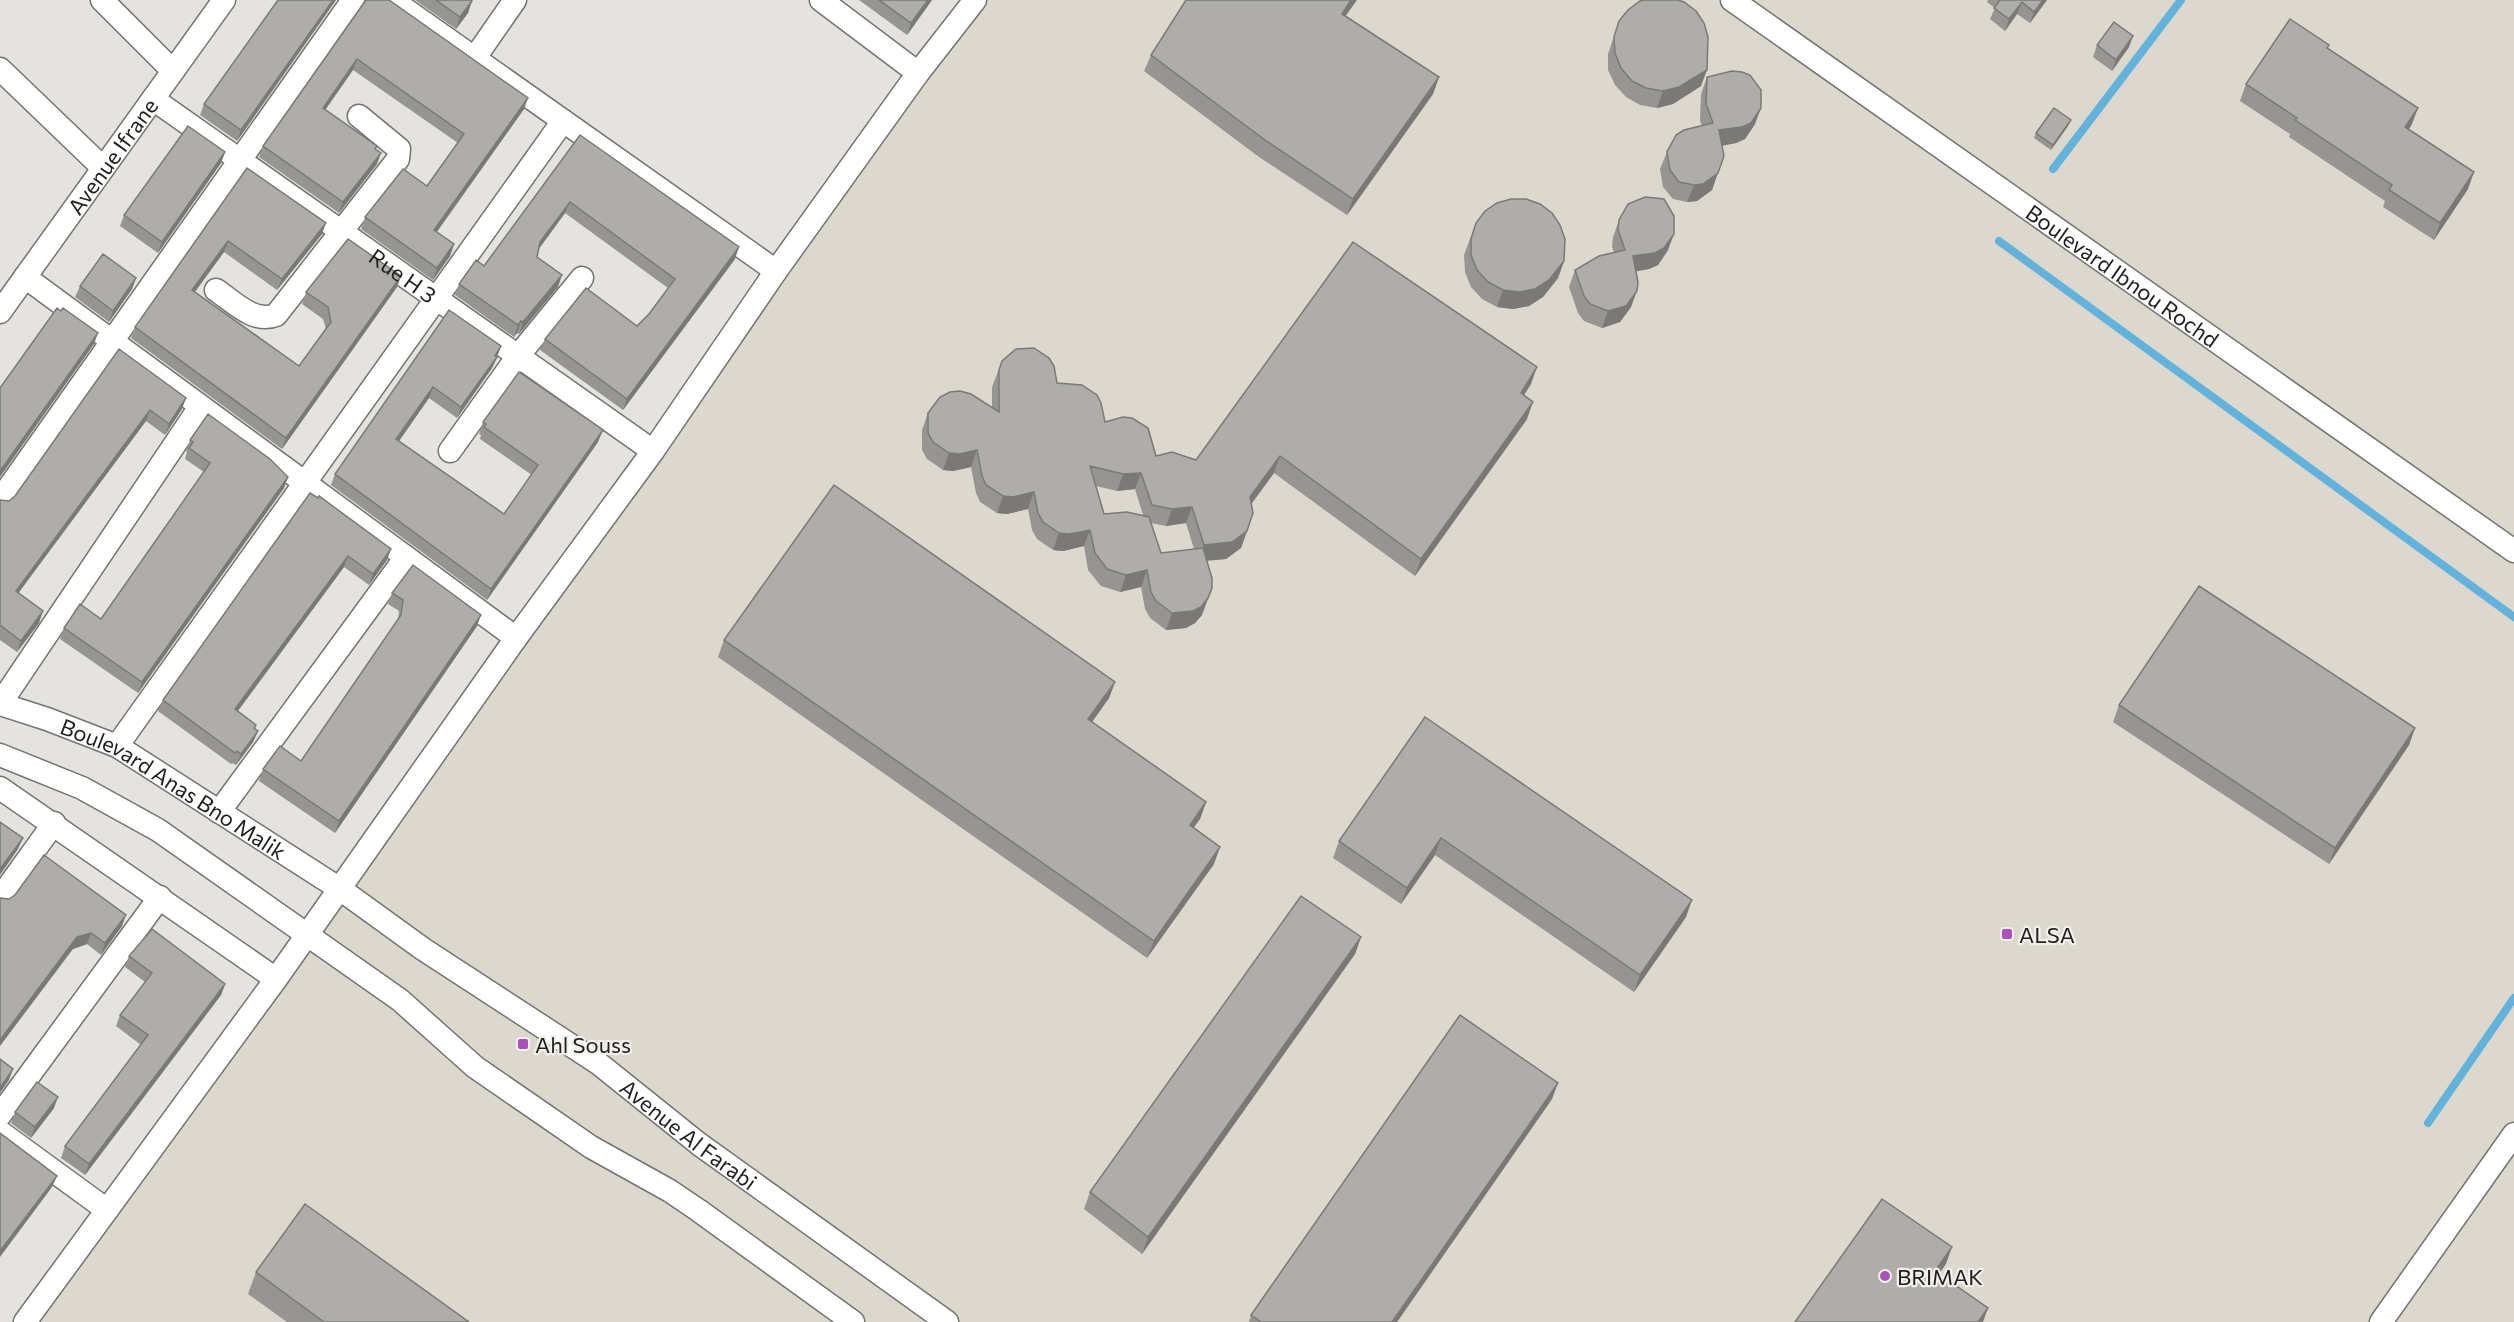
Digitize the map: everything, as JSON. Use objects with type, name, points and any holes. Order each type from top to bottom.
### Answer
[{"type":"street","points":[[102,0],[173,71]]},
{"type":"street","name":"Avenue Ifrane","points":[[0,312],[224,0]]},
{"type":"street","points":[[0,500],[353,0]]},
{"type":"street","points":[[392,0],[776,271]]},
{"type":"street","points":[[474,59],[515,0]]},
{"type":"street","points":[[820,0],[918,73]]},
{"type":"street","points":[[25,1322],[276,979],[516,638],[653,451],[776,271],[918,73],[975,0]]},
{"type":"street","name":"Boulevard Ibnou Rochd","points":[[1732,0],[2514,551]]},
{"type":"street","points":[[0,69],[103,168]]},
{"type":"street","name":"Rue H 3","points":[[153,99],[653,451]]},
{"type":"street","points":[[216,290],[257,318],[266,319],[276,315],[398,159],[399,149],[359,116]]},
{"type":"street","points":[[117,746],[563,121]]},
{"type":"street","points":[[25,277],[516,638]]},
{"type":"street","points":[[450,451],[518,356],[582,278]]},
{"type":"street","points":[[0,704],[200,407]]},
{"type":"street","points":[[219,812],[406,557]]},
{"type":"street","name":"Boulevard Anas Bno Malik","points":[[0,704],[117,746],[340,889]]},
{"type":"street","name":"Boulevard Anas Bno Malik","points":[[0,755],[63,779],[158,830],[306,934]]},
{"type":"street","points":[[0,788],[54,823],[276,979]]},
{"type":"street","points":[[0,898],[54,823]]},
{"type":"street","name":"Avenue Al Farabi","points":[[340,889],[423,949],[598,1064],[699,1144],[947,1322]]},
{"type":"street","points":[[0,1115],[160,897]]},
{"type":"street","points":[[306,934],[400,1000],[476,1067],[591,1147],[670,1191],[853,1322]]},
{"type":"street","points":[[0,1132],[107,1210]]},
{"type":"street","points":[[2381,1322],[2514,1134]]},
{"type":"shaded area","points":[[979,0],[2514,0],[2514,1322],[27,1322]]},
{"type":"building","points":[[278,0],[333,0],[241,130],[204,104]]},
{"type":"building","points":[[366,0],[389,0],[528,98],[434,230],[454,244],[437,268],[365,217],[403,169],[427,186],[464,134],[357,59],[323,108],[377,146],[375,149],[381,153],[343,202],[263,146]]},
{"type":"building","points":[[436,0],[470,0],[472,1],[460,17]]},
{"type":"building","points":[[879,0],[928,0],[911,23]]},
{"type":"building","points":[[1186,0],[1351,0],[1342,14],[1439,77],[1353,199],[1265,140],[1151,55]]},
{"type":"building","points":[[1644,0],[1678,0],[1696,11],[1704,23],[1708,37],[1707,70],[1679,87],[1663,91],[1646,88],[1632,81],[1621,68],[1615,53],[1614,37],[1619,21],[1628,10]]},
{"type":"building","points":[[2000,0],[2043,0],[2034,12],[2022,2],[2009,19],[1994,8]]},
{"type":"building","points":[[2290,19],[2329,45],[2327,48],[2418,108],[2405,127],[2474,172],[2440,223],[2389,190],[2392,185],[2246,84]]},
{"type":"building","points":[[2114,22],[2133,36],[2116,60],[2097,45]]},
{"type":"building","points":[[1732,71],[1750,75],[1761,90],[1761,108],[1751,123],[1742,127],[1719,130],[1724,156],[1718,173],[1703,184],[1679,182],[1670,170],[1667,152],[1676,135],[1684,130],[1713,123],[1706,104],[1707,77]]},
{"type":"building","points":[[2054,108],[2071,120],[2053,145],[2036,133]]},
{"type":"building","points":[[188,126],[225,152],[162,242],[124,215]]},
{"type":"building","points":[[580,135],[739,247],[627,399],[545,339],[586,288],[637,326],[675,279],[570,202],[540,242],[537,257],[562,275],[523,322],[521,321],[518,325],[459,284],[476,260],[484,266]]},
{"type":"building","points":[[247,168],[326,223],[282,279],[228,241],[192,290],[299,366],[331,322],[328,307],[306,292],[348,239],[401,276],[286,438],[135,327]]},
{"type":"building","points":[[1645,197],[1664,199],[1674,216],[1674,234],[1664,248],[1655,253],[1633,256],[1638,282],[1637,291],[1626,306],[1608,311],[1590,304],[1584,296],[1575,270],[1599,256],[1625,250],[1618,230],[1619,220],[1628,204]]},
{"type":"building","points":[[1511,199],[1526,199],[1540,204],[1552,213],[1565,239],[1564,261],[1549,280],[1535,289],[1519,292],[1503,290],[1488,282],[1477,270],[1471,255],[1471,239],[1476,223],[1485,211],[1497,203]]},
{"type":"building","points":[[1353,242],[1537,367],[1521,393],[1533,402],[1421,559],[1280,456],[1250,497],[1253,513],[1247,531],[1232,542],[1204,545],[1192,507],[1172,509],[1152,505],[1141,473],[1123,474],[1090,466],[1104,514],[1127,512],[1149,517],[1161,553],[1203,548],[1212,578],[1212,588],[1208,598],[1201,607],[1193,611],[1172,613],[1156,601],[1151,592],[1147,570],[1126,575],[1107,569],[1095,553],[1090,530],[1069,534],[1059,533],[1043,522],[1038,513],[1034,492],[1013,497],[1003,496],[986,485],[977,450],[960,454],[949,453],[933,442],[928,433],[928,413],[940,397],[950,392],[960,391],[971,394],[999,412],[999,370],[1002,361],[1016,349],[1034,348],[1049,358],[1054,366],[1057,383],[1082,385],[1097,395],[1105,422],[1123,417],[1132,418],[1148,428],[1156,456],[1172,452],[1196,460]]},
{"type":"building","points":[[103,254],[136,278],[113,311],[80,286]]},
{"type":"building","points":[[57,308],[61,311],[63,308],[98,333],[0,471],[0,388]]},
{"type":"building","points":[[449,310],[501,346],[495,356],[497,357],[461,407],[433,387],[396,439],[504,514],[538,465],[484,427],[486,424],[483,422],[519,372],[603,430],[491,589],[335,474]]},
{"type":"building","points":[[119,349],[186,398],[169,424],[150,410],[16,591],[43,611],[21,641],[0,625],[0,500],[9,501],[15,496]]},
{"type":"building","points":[[208,414],[270,459],[288,477],[142,682],[64,628],[80,604],[101,619],[210,463],[189,448],[193,442],[190,440]]},
{"type":"building","points":[[834,485],[1115,682],[1088,719],[1206,802],[1190,825],[1220,847],[1154,941],[724,640]]},
{"type":"building","points":[[310,493],[318,498],[319,496],[391,549],[373,574],[348,556],[235,709],[256,725],[254,728],[258,731],[241,754],[237,751],[235,753],[163,700]]},
{"type":"building","points":[[413,565],[481,615],[339,821],[263,769],[280,746],[301,761],[401,615],[403,600],[392,593]]},
{"type":"building","points":[[2199,586],[2415,728],[2335,848],[2119,705]]},
{"type":"building","points":[[1425,717],[1692,900],[1640,975],[1441,838],[1407,888],[1339,841]]},
{"type":"building","points":[[0,822],[23,838],[0,869]]},
{"type":"building","points":[[44,855],[126,915],[105,943],[91,933],[77,937],[0,1040],[0,898],[9,899],[15,895]]},
{"type":"building","points":[[1301,896],[1361,937],[1148,1237],[1090,1192]]},
{"type":"building","points":[[152,929],[225,984],[89,1164],[65,1146],[148,1035],[120,1015],[152,973],[129,956]]},
{"type":"building","points":[[1460,1015],[1558,1083],[1392,1322],[1261,1322],[1251,1315]]},
{"type":"building","points":[[0,1059],[13,1069],[0,1088]]},
{"type":"building","points":[[37,1082],[58,1097],[35,1127],[15,1112]]},
{"type":"building","points":[[0,1133],[57,1176],[0,1251]]},
{"type":"building","name":"BRIMAK","points":[[1882,1199],[1952,1247],[1935,1271],[1988,1308],[1978,1322],[1795,1322]]},
{"type":"building","points":[[305,1204],[469,1322],[324,1322],[256,1272]]},
{"type":"waterway","points":[[2053,169],[2181,0]]},
{"type":"waterway","points":[[1999,241],[2514,617]]},
{"type":"waterway","points":[[2428,1123],[2514,998]]},
{"type":"place","name":"ALSA","points":[[2007,934]]},
{"type":"place","name":"Ahl Souss","points":[[523,1044]]},
{"type":"place","name":"BRIMAK","points":[[1885,1276]]}]
